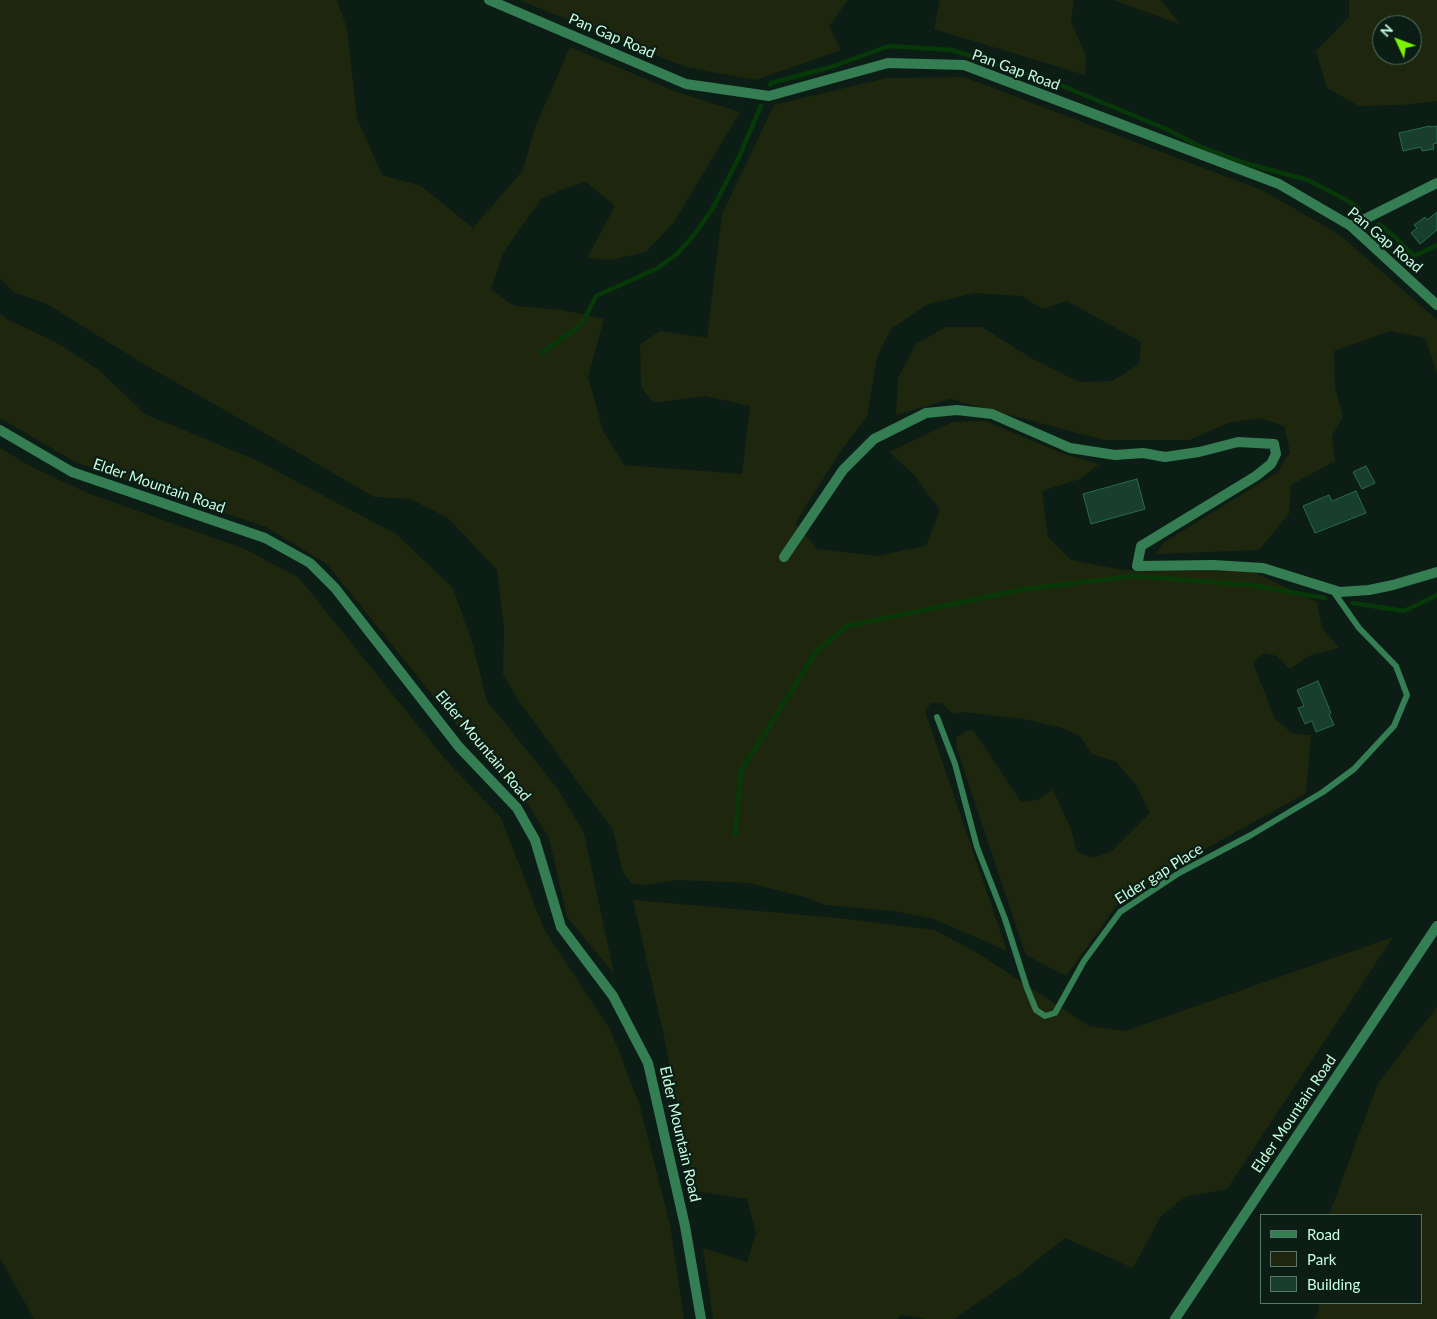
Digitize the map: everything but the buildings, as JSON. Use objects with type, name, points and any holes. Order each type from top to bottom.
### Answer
[{"type":"street","name":"Pan Gap Road","points":[[490,0],[686,84],[769,96],[888,63],[964,65],[1279,184],[1351,226],[1437,305]]},
{"type":"street","points":[[1351,226],[1437,183]]},
{"type":"street","points":[[784,557],[843,470],[874,439],[926,414],[957,410],[992,414],[1070,448],[1116,455],[1143,453],[1166,457],[1199,452],[1238,442],[1274,444],[1276,454],[1271,464],[1256,476],[1141,546],[1137,566],[1213,565],[1263,568],[1340,592],[1369,590],[1437,572]]},
{"type":"street","name":"Elder Mountain Road","points":[[0,430],[72,472],[265,538],[310,563],[335,588],[460,747],[517,808],[535,840],[561,927],[613,996],[648,1063],[685,1226],[701,1319]]},
{"type":"street","name":"Elder Mountain Road","points":[[1175,1319],[1437,926]]},
{"type":"lane","name":"Elder gap Place","points":[[937,717],[955,764],[977,847],[1005,919],[1027,988],[1036,1010],[1045,1016],[1055,1014],[1084,961],[1120,912],[1179,873],[1251,835],[1323,792],[1354,769],[1394,726],[1407,695],[1396,666],[1359,628],[1332,590]]},
{"type":"green space","points":[[0,0],[337,0],[347,28],[357,118],[382,175],[421,186],[473,228],[523,170],[534,130],[570,47],[677,92],[740,112],[674,222],[646,252],[611,260],[587,258],[615,206],[586,182],[563,189],[541,199],[503,253],[491,290],[515,306],[562,310],[604,319],[588,377],[603,431],[624,465],[742,474],[750,406],[705,396],[654,403],[641,387],[640,344],[660,331],[707,338],[722,214],[774,105],[886,78],[964,77],[1264,191],[1340,235],[1437,320],[1437,373],[1425,338],[1390,331],[1334,351],[1335,388],[1343,417],[1332,436],[1335,461],[1291,485],[1289,514],[1259,550],[1156,554],[1163,543],[1278,472],[1290,452],[1284,426],[1260,418],[1228,423],[1189,440],[1104,440],[950,399],[896,415],[898,378],[916,344],[946,327],[982,327],[1031,358],[1079,382],[1112,381],[1139,364],[1141,342],[1067,301],[1042,309],[1022,296],[975,293],[928,304],[891,329],[877,357],[867,417],[842,449],[795,523],[817,549],[877,556],[926,546],[940,510],[914,475],[889,452],[952,422],[986,421],[1061,453],[1099,464],[1080,479],[1042,491],[1048,537],[1071,560],[1121,570],[1251,571],[1317,602],[1322,628],[1339,648],[1311,655],[1290,669],[1277,656],[1263,653],[1253,663],[1275,719],[1293,734],[1311,735],[1306,793],[1171,868],[1117,905],[1066,976],[1026,955],[957,749],[956,738],[966,731],[974,731],[1021,802],[1037,800],[1053,790],[1071,829],[1077,852],[1093,858],[1112,851],[1150,813],[1136,785],[1116,762],[1092,754],[1080,736],[1062,728],[1024,719],[963,712],[953,714],[941,703],[931,703],[925,711],[1007,951],[934,919],[893,911],[825,905],[808,898],[749,883],[678,880],[645,885],[631,883],[623,873],[613,830],[518,700],[503,674],[504,629],[497,570],[448,518],[410,499],[374,497],[142,363],[47,304],[13,292],[0,278]]},
{"type":"green space","points":[[519,0],[848,0],[829,26],[841,50],[756,80],[686,67]]},
{"type":"green space","points":[[940,0],[1074,0],[1071,22],[1086,56],[1085,75],[934,29]]},
{"type":"green space","points":[[1113,0],[1161,0],[1180,24]]},
{"type":"green space","points":[[1349,0],[1437,0],[1437,101],[1401,105],[1359,106],[1327,88],[1316,51],[1349,17]]},
{"type":"green space","points":[[0,313],[5,318],[57,343],[99,370],[145,414],[256,460],[396,534],[453,588],[473,645],[487,701],[558,789],[584,833],[614,974],[567,917],[549,838],[527,803],[479,753],[327,564],[266,527],[77,463],[0,418]]},
{"type":"green space","points":[[0,448],[32,467],[90,494],[245,549],[299,578],[445,759],[501,818],[544,929],[611,1031],[639,1103],[670,1224],[684,1319],[34,1319],[0,1258]]},
{"type":"green space","points":[[633,900],[838,918],[935,930],[979,954],[1089,1026],[1125,1031],[1393,937],[1227,1189],[1185,1197],[1161,1216],[1133,1268],[1065,1238],[1018,1275],[954,1319],[927,1319],[901,1315],[897,1319],[713,1319],[703,1248],[747,1262],[756,1233],[747,1199],[694,1191],[664,1036]]},
{"type":"green space","points":[[1437,1007],[1437,1319],[1314,1319],[1318,1314],[1319,1304],[1422,1304],[1422,1214],[1329,1214],[1378,1083]]},
{"type":"waterway","points":[[770,85],[771,83],[831,67],[889,46],[952,50],[1058,84],[1166,129],[1201,147],[1248,164],[1308,180],[1350,202],[1359,209]]},
{"type":"waterway","points":[[542,353],[582,324],[596,296],[656,269],[677,254],[694,235],[713,208],[739,157],[761,106]]},
{"type":"waterway","points":[[1379,224],[1414,256],[1437,245]]},
{"type":"waterway","points":[[735,835],[741,771],[816,652],[847,626],[1025,589],[1135,576],[1251,585],[1325,598]]},
{"type":"waterway","points":[[1353,603],[1404,611],[1437,595]]}]
